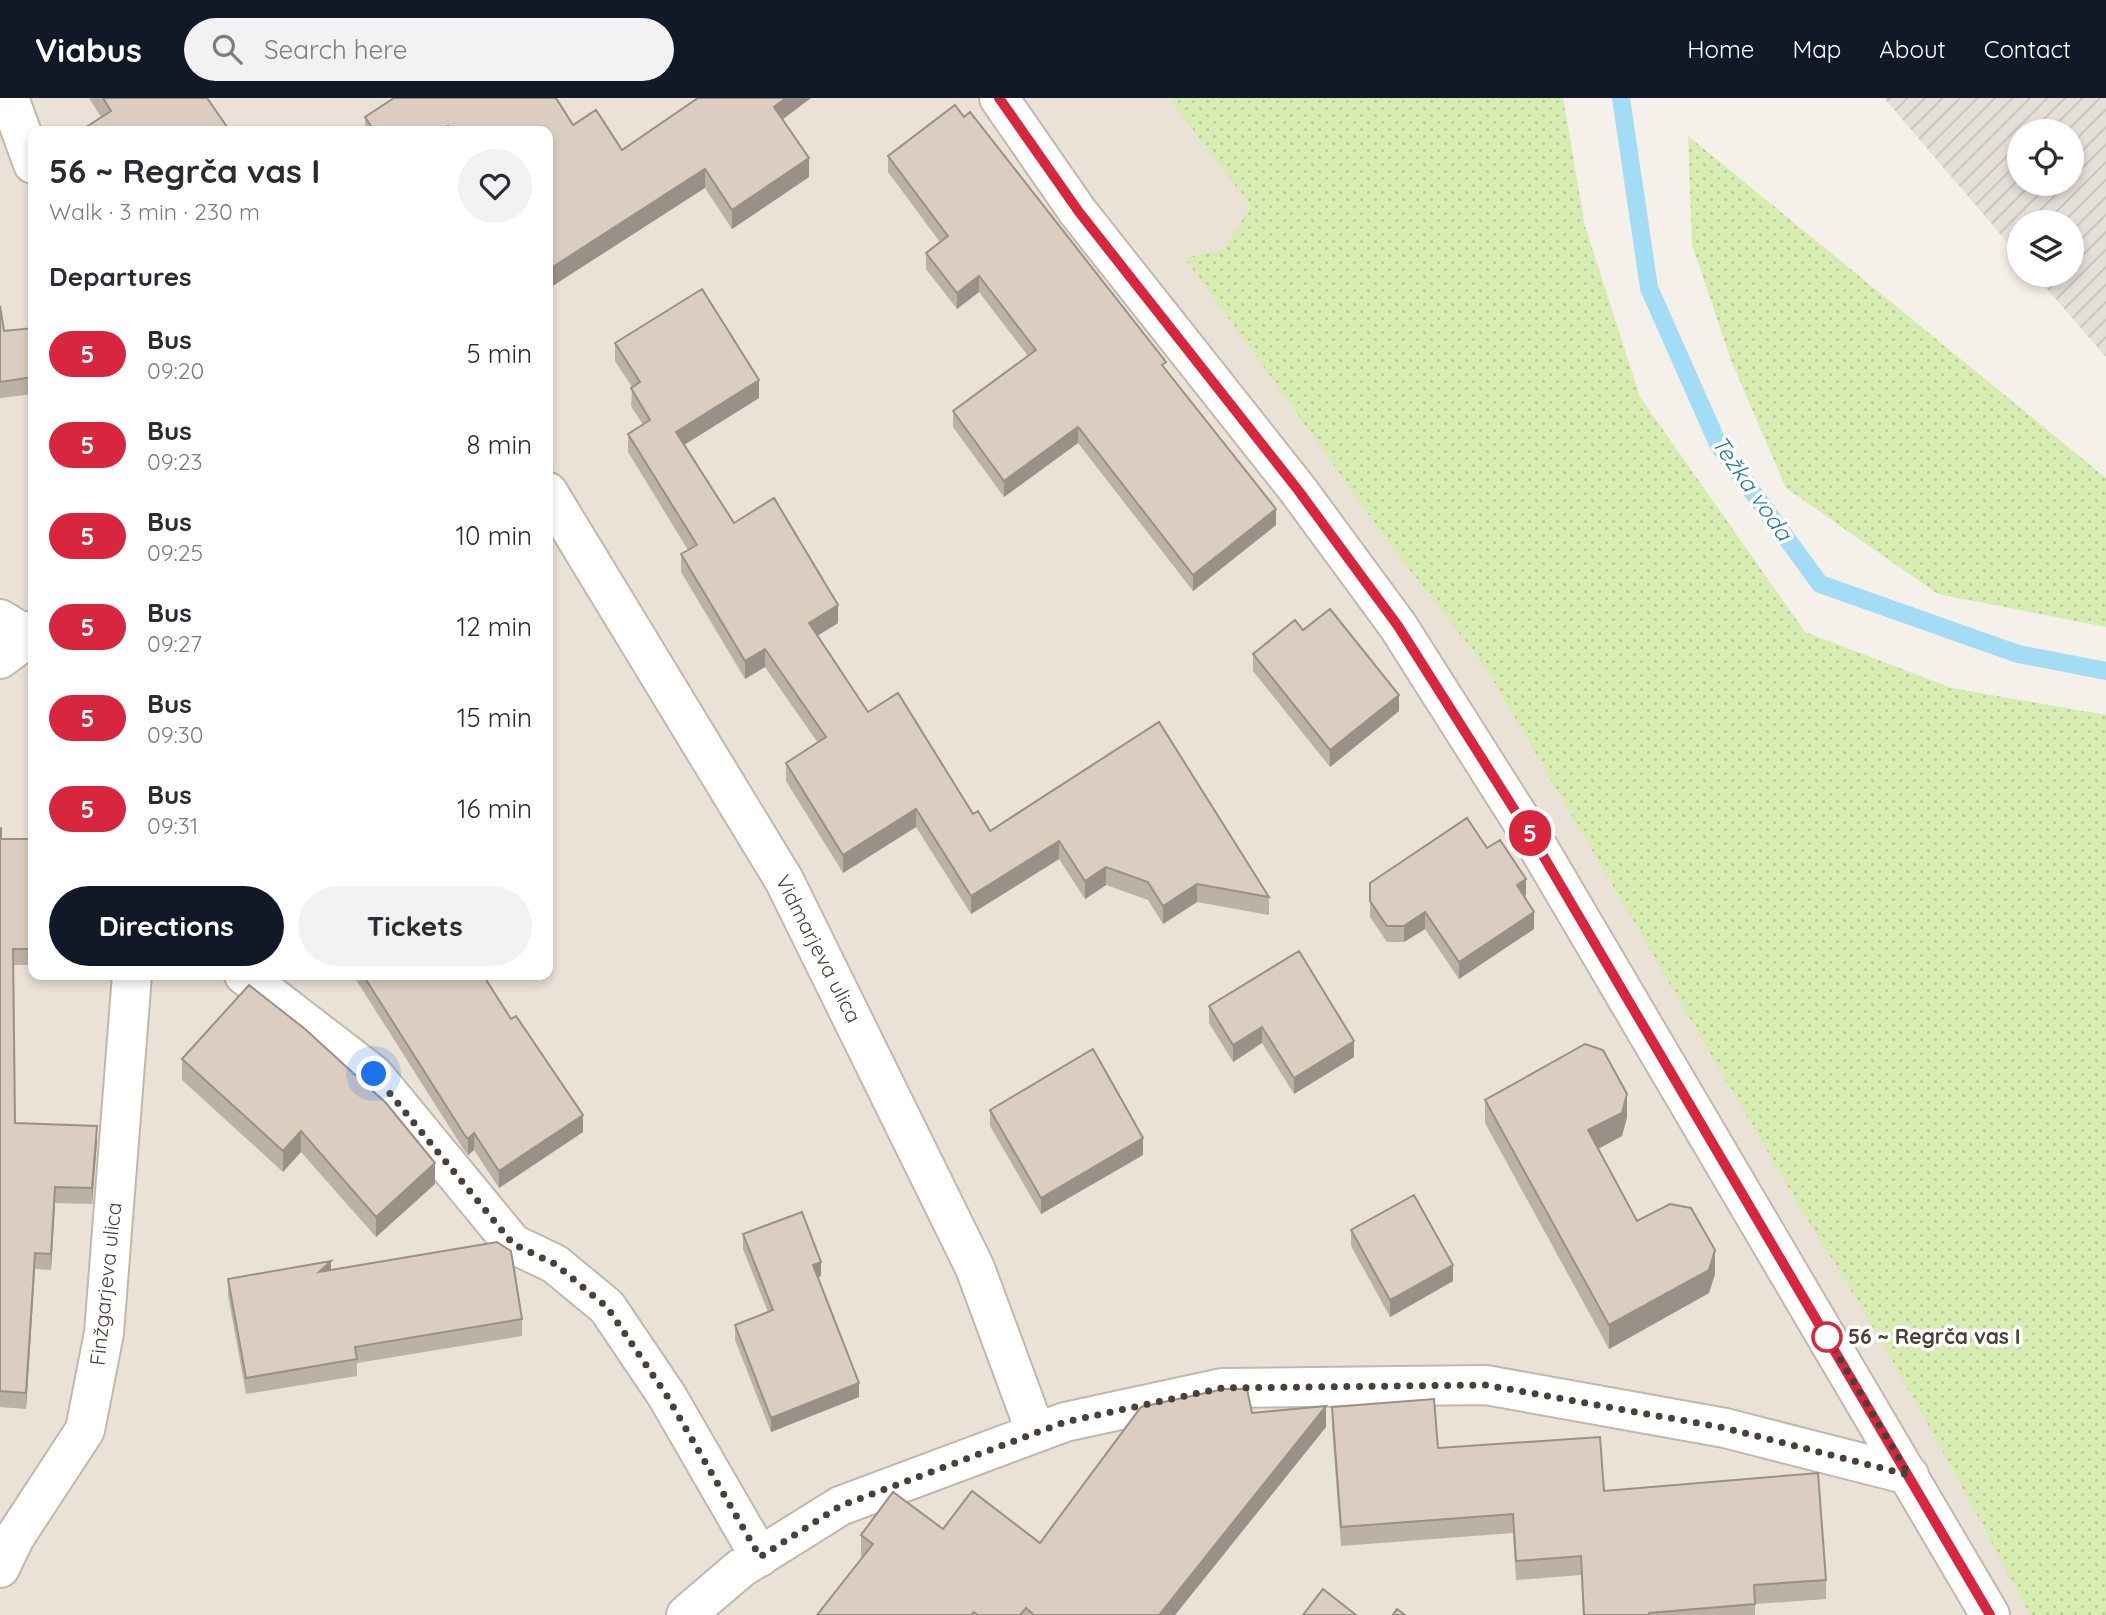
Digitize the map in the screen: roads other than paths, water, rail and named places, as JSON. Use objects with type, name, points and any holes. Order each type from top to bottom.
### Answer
[{"type":"street","points":[[9,98],[28,150]]},
{"type":"street","points":[[999,98],[1079,212],[1298,490],[1398,626],[1538,847],[1990,1615]]},
{"type":"street","name":"Vidmarjeva ulica","points":[[553,500],[784,880],[975,1268],[1036,1433]]},
{"type":"street","points":[[0,659],[25,631]]},
{"type":"street","name":"Finžgarjeva ulica","points":[[0,1567],[15,1537],[85,1430],[104,1333],[132,980]]},
{"type":"street","points":[[251,980],[374,1074],[513,1244],[555,1264],[607,1307],[667,1396],[760,1557]]},
{"type":"street","points":[[686,1615],[741,1569],[840,1506],[1065,1422],[1222,1388],[1486,1385],[1725,1428],[1909,1475]]},
{"type":"waterway","name":"Težka voda","points":[[1621,98],[1649,288],[1719,446],[1820,584],[2018,654],[2106,671]]},
{"type":"place","name":"56 ~ Regrča vas I","points":[[1827,1337]]}]
